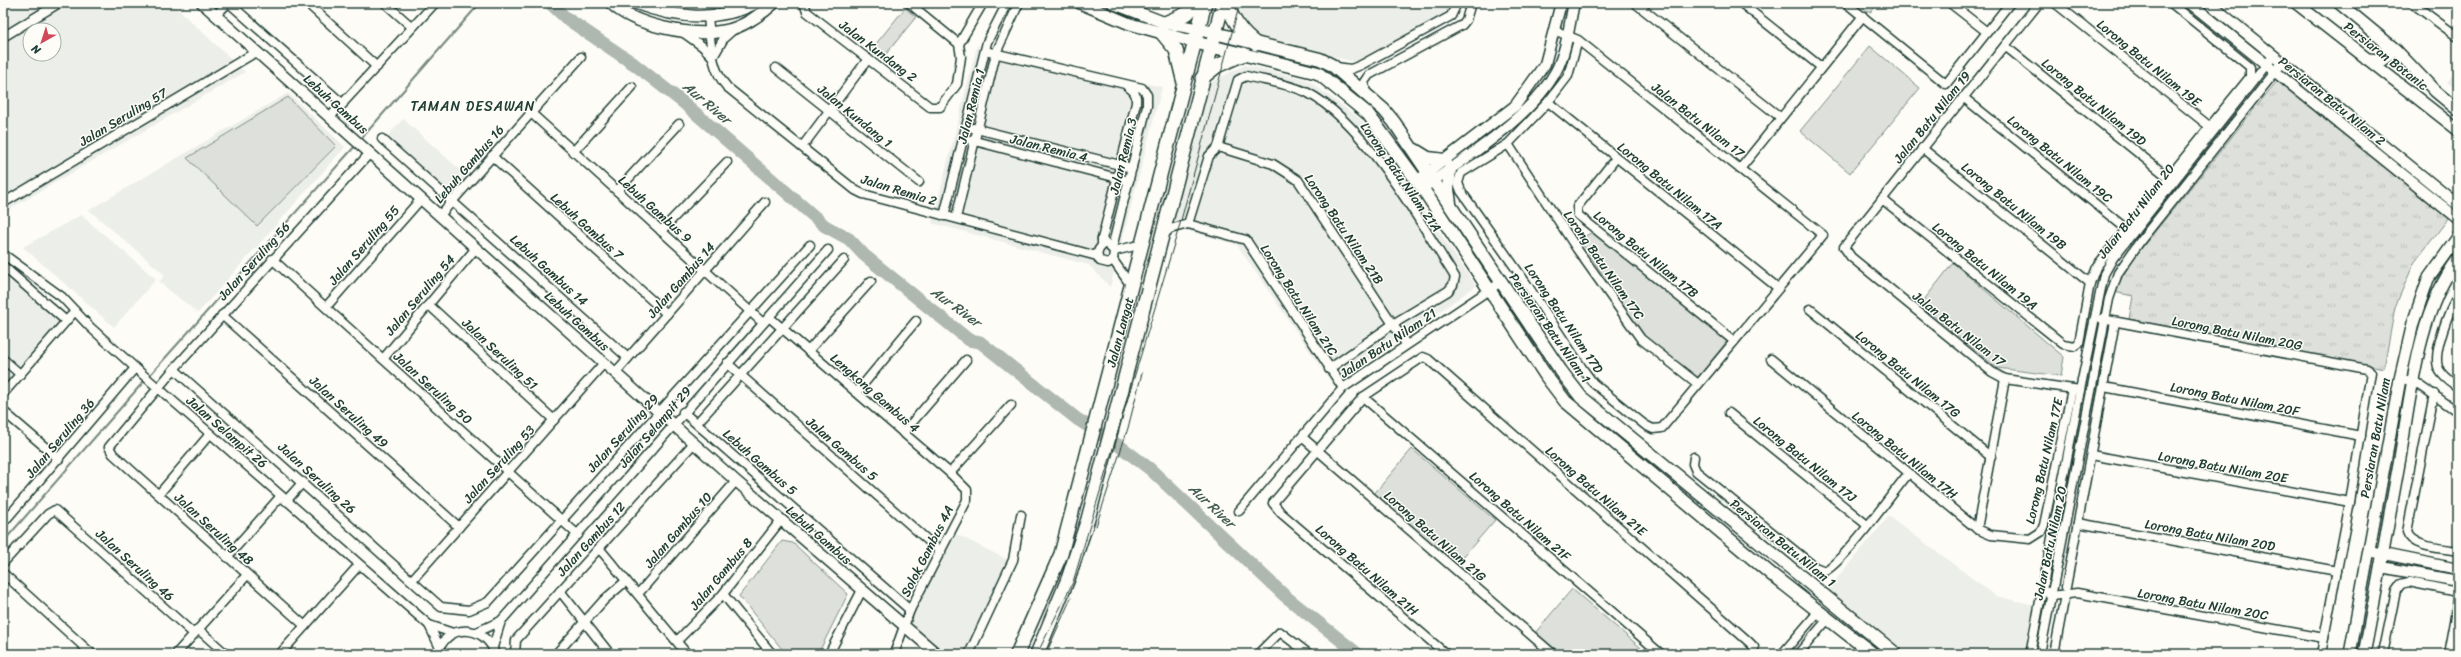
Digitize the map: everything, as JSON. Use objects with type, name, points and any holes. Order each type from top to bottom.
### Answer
[{"type":"highway","points":[[1184,85],[1183,70],[1176,50],[1164,28],[1188,13],[1197,3]]},
{"type":"highway","name":"Jalan Langat","points":[[1017,654],[1061,554],[1205,3]]},
{"type":"highway","name":"Jalan Langat","points":[[1037,654],[1068,579],[1088,519],[1222,3]]},
{"type":"highway","points":[[1226,3],[1235,24],[1243,34],[1256,44]]},
{"type":"highway","points":[[1202,78],[1217,66],[1244,54]]},
{"type":"main road","points":[[611,3],[630,16],[679,30],[710,32],[724,31],[738,26],[774,3]]},
{"type":"main road","points":[[635,3],[670,15],[708,17],[740,10],[756,3]]},
{"type":"main road","points":[[1080,3],[1130,24],[1164,28],[1198,29]]},
{"type":"main road","points":[[1113,3],[1194,42],[1307,69],[1324,77],[1377,124],[1420,185],[1488,289],[1565,401],[1873,654]]},
{"type":"main road","name":"Persiaran Botanic","points":[[2296,3],[2365,59],[2458,130]]},
{"type":"main road","name":"Persiaran Botanic","points":[[2338,3],[2396,50],[2435,91],[2458,110]]},
{"type":"main road","name":"Persiaran Batu Nilam 1","points":[[1198,29],[1320,59],[1332,65],[1384,110],[1412,148],[1501,282],[1581,397],[1896,654]]},
{"type":"main road","points":[[2365,59],[2383,60],[2386,58],[2389,54],[2383,39]]},
{"type":"main road","points":[[1412,148],[1428,158],[1448,164],[1448,189],[1450,205]]},
{"type":"main road","name":"Persiaran Batu Nilam","points":[[2350,654],[2400,378],[2416,311],[2426,284],[2438,263],[2458,237]]},
{"type":"main road","points":[[2364,654],[2414,381],[2427,323],[2438,290],[2458,259]]},
{"type":"main road","points":[[1772,552],[1780,564],[1819,598],[1824,614]]},
{"type":"main road","points":[[1824,614],[1846,619],[1884,649],[1896,654]]},
{"type":"street","points":[[3,37],[59,3]]},
{"type":"street","name":"Lebuh Gambus","points":[[202,3],[736,481],[937,654]]},
{"type":"street","points":[[216,15],[229,3],[342,104]]},
{"type":"street","points":[[307,3],[377,67]]},
{"type":"street","points":[[385,3],[412,27]]},
{"type":"street","points":[[330,117],[435,3]]},
{"type":"street","points":[[909,3],[959,44],[982,3]]},
{"type":"street","name":"Jalan Remia 1","points":[[944,216],[985,51],[1007,3]]},
{"type":"street","name":"Jalan Remia 1","points":[[956,218],[996,53],[1019,3]]},
{"type":"street","points":[[1332,65],[1344,69],[1361,65],[1451,16],[1457,3]]},
{"type":"street","points":[[1367,95],[1364,82],[1369,75],[1462,25],[1466,20],[1471,3]]},
{"type":"street","points":[[1448,164],[1514,106],[1545,64],[1561,3]]},
{"type":"street","points":[[1420,185],[1520,115],[1554,75],[1562,57],[1574,3]]},
{"type":"street","points":[[1635,3],[1780,117]]},
{"type":"street","points":[[1741,3],[1821,68]]},
{"type":"street","points":[[1846,3],[1946,84],[2010,3]]},
{"type":"street","points":[[1950,3],[1987,32]]},
{"type":"street","name":"Jalan Batu Nilam 19","points":[[1844,247],[2039,3]]},
{"type":"street","name":"Lorong Batu Nilam 19E","points":[[2055,3],[2209,126]]},
{"type":"street","points":[[2090,283],[2096,267],[2129,231],[2168,177],[2250,77],[2250,67],[2171,3]]},
{"type":"street","name":"Persiaran Batu Nilam 2","points":[[2190,3],[2458,219]]},
{"type":"street","name":"Persiaran Batu Nilam 2","points":[[2209,3],[2458,205]]},
{"type":"street","points":[[2412,3],[2458,38]]},
{"type":"street","name":"Jalan Kundang 2","points":[[804,5],[868,59],[930,106],[940,107],[953,92],[959,79],[961,57],[959,44]]},
{"type":"street","points":[[1740,169],[1780,117],[1863,16]]},
{"type":"street","name":"Jalan Remia 2","points":[[708,17],[713,57],[718,77],[727,87],[862,194],[1097,256],[1102,262],[1108,263],[1113,253]]},
{"type":"street","points":[[679,30],[702,46],[713,57],[724,38],[738,26]]},
{"type":"street","name":"Jalan Batu Nilam 17","points":[[1554,30],[1567,34],[1578,40],[1823,235]]},
{"type":"street","points":[[1508,144],[1548,102],[1568,76],[1578,40]]},
{"type":"street","name":"Lorong Batu Nilam 19D","points":[[2005,46],[2168,177]]},
{"type":"street","name":"Jalan Remia 3","points":[[985,51],[1142,88],[1148,100],[1113,253]]},
{"type":"street","name":"Jalan Seruling 57","points":[[3,203],[256,52]]},
{"type":"street","name":"Jalan Batu Nilam 20","points":[[2030,654],[2068,457],[2076,390],[2104,274],[2129,231],[2274,55]]},
{"type":"street","name":"Lebuh Gambus 16","points":[[440,215],[530,112],[581,57]]},
{"type":"street","points":[[802,147],[868,59]]},
{"type":"street","name":"Jalan Batu Nilam 20","points":[[2040,654],[2084,436],[2112,287],[2118,273],[2141,240],[2283,62]]},
{"type":"street","name":"Jalan Kundang 1","points":[[776,68],[919,182]]},
{"type":"street","name":"Lorong Batu Nilam 21A","points":[[1188,224],[1209,156],[1218,147],[1238,80],[1246,76],[1306,92],[1355,130],[1400,192],[1455,276],[1448,291],[1393,324]]},
{"type":"street","name":"Jalan Remia 3","points":[[1097,256],[1098,250],[1102,246],[1102,240],[1137,96],[1134,91],[1125,84]]},
{"type":"street","points":[[574,152],[632,87]]},
{"type":"street","name":"Lorong Batu Nilam 19C","points":[[1963,98],[2141,240]]},
{"type":"street","name":"Lorong Batu Nilam 17A","points":[[1548,102],[1778,288]]},
{"type":"street","name":"Lebuh Gambus 9","points":[[530,112],[750,311],[766,320]]},
{"type":"street","points":[[617,191],[679,124]]},
{"type":"street","name":"Jalan Remia 4","points":[[966,126],[1132,168]]},
{"type":"street","name":"Lebuh Gambus 14","points":[[382,138],[628,358]]},
{"type":"street","name":"Jalan Remia 4","points":[[963,139],[1129,181]]},
{"type":"street","name":"Lorong Batu Nilam 17D","points":[[1508,144],[1461,173],[1458,183],[1461,191],[1526,283],[1593,383],[1653,429],[1662,428],[1823,235]]},
{"type":"street","name":"Lorong Batu Nilam 17C","points":[[1508,144],[1577,249],[1641,339],[1698,384]]},
{"type":"street","name":"Lorong Batu Nilam 21B","points":[[1218,147],[1273,164],[1298,180],[1406,344]]},
{"type":"street","name":"Lorong Batu Nilam 19B","points":[[1922,148],[2090,283]]},
{"type":"street","name":"Jalan Seruling 56","points":[[109,447],[155,385],[174,369],[272,259],[366,149]]},
{"type":"street","name":"Lebuh Gambus 7","points":[[492,156],[667,314]]},
{"type":"street","name":"Lorong Batu Nilam 17B","points":[[1616,158],[1577,207],[1578,215],[1734,341]]},
{"type":"street","points":[[661,231],[727,162]]},
{"type":"street","name":"Jalan Seruling 55","points":[[326,307],[421,199]]},
{"type":"street","name":"Lorong Batu Nilam 19A","points":[[1882,199],[2063,344],[2076,346],[2079,343],[2090,283]]},
{"type":"street","name":"Jalan Gambus 14","points":[[615,373],[765,202]]},
{"type":"street","points":[[1160,237],[1170,229],[1188,224]]},
{"type":"street","name":"Lorong Batu Nilam 21C","points":[[1188,224],[1246,240],[1329,369],[1343,388]]},
{"type":"street","points":[[1102,240],[1113,253],[1132,287]]},
{"type":"street","points":[[1113,253],[1143,244]]},
{"type":"street","name":"Jalan Seruling 29","points":[[441,607],[469,610],[488,602],[658,411],[810,245]]},
{"type":"street","name":"Jalan Batu Nilam 17","points":[[1844,247],[1848,254],[1992,372],[2005,379],[2076,390]]},
{"type":"street","name":"Jalan Seruling 54","points":[[383,359],[476,248]]},
{"type":"street","name":"Jalan Selampit 29","points":[[477,632],[501,621],[578,535],[683,412],[828,250]]},
{"type":"street","name":"Jalan Selampit 26","points":[[6,255],[62,298],[138,371],[429,626],[453,633]]},
{"type":"street","name":"Jalan Seruling 50","points":[[272,259],[578,535]]},
{"type":"street","points":[[697,423],[844,260]]},
{"type":"street","points":[[3,266],[66,321]]},
{"type":"street","points":[[808,351],[871,281]]},
{"type":"street","name":"Jalan Batu Nilam 21","points":[[1239,511],[1343,388],[1406,344],[1488,289],[1501,282]]},
{"type":"street","points":[[2457,298],[2447,316],[2438,359],[2441,372],[2458,387]]},
{"type":"street","name":"Jalan Seruling 51","points":[[429,305],[554,420]]},
{"type":"street","name":"Lorong Batu Nilam 17G","points":[[1810,309],[1991,457]]},
{"type":"street","points":[[3,394],[75,311]]},
{"type":"street","name":"Jalan Seruling 49","points":[[222,315],[459,527]]},
{"type":"street","name":"Lorong Batu Nilam 20G","points":[[2094,318],[2367,369],[2372,376],[2361,436]]},
{"type":"street","name":"Lengkong Gambus 4","points":[[766,320],[782,329],[965,487]]},
{"type":"street","points":[[856,392],[916,321]]},
{"type":"street","points":[[2054,654],[2115,322]]},
{"type":"street","points":[[1329,369],[1393,324]]},
{"type":"street","name":"Lorong Batu Nilam 21E","points":[[1363,397],[1419,359],[1423,357],[1428,358],[1748,641],[1754,647],[1754,654]]},
{"type":"street","points":[[3,359],[20,374]]},
{"type":"street","name":"Lorong Batu Nilam 17H","points":[[1771,359],[1908,474],[1977,529],[1991,535],[2030,540],[2036,537]]},
{"type":"street","points":[[902,433],[966,360]]},
{"type":"street","name":"Jalan Seruling 53","points":[[412,580],[604,363]]},
{"type":"street","name":"Jalan Gambus 5","points":[[727,363],[942,552]]},
{"type":"street","name":"Jalan Seruling 26","points":[[174,369],[303,482],[441,607]]},
{"type":"street","name":"Jalan Seruling 36","points":[[3,523],[138,371]]},
{"type":"street","points":[[2400,378],[2414,381],[2458,412]]},
{"type":"street","points":[[1977,529],[2005,379]]},
{"type":"street","name":"Lorong Batu Nilam 20F","points":[[2104,387],[2361,436]]},
{"type":"street","name":"Lorong Batu Nilam 17E","points":[[2036,537],[2044,525],[2076,390]]},
{"type":"street","points":[[2434,394],[2407,532],[2409,537],[2415,542],[2458,551]]},
{"type":"street","points":[[1317,449],[1363,397]]},
{"type":"street","name":"Lorong Batu Nilam 21F","points":[[1363,397],[1661,654]]},
{"type":"street","points":[[950,473],[1011,405]]},
{"type":"street","points":[[3,411],[59,459]]},
{"type":"street","name":"Lebuh Gambus 5","points":[[683,412],[910,610]]},
{"type":"street","name":"Lorong Batu Nilam 17J","points":[[1729,413],[1867,525]]},
{"type":"street","points":[[159,494],[210,434]]},
{"type":"street","name":"Jalan Batu Nilam 20","points":[[2068,457],[2073,452],[2077,434],[2084,436]]},
{"type":"street","points":[[2322,654],[2361,436]]},
{"type":"street","name":"Lorong Batu Nilam 21G","points":[[1302,437],[1553,654]]},
{"type":"street","name":"Jalan Gambus 12","points":[[515,654],[516,640],[694,443]]},
{"type":"street","name":"Jalan Seruling 48","points":[[109,447],[113,454],[305,626]]},
{"type":"street","name":"Lorong Batu Nilam 21H","points":[[1317,449],[1273,503],[1281,513],[1446,654]]},
{"type":"street","name":"Lorong Batu Nilam 20E","points":[[2091,455],[2350,502]]},
{"type":"street","points":[[1694,457],[1693,464],[1696,471],[1815,567],[1825,571],[1832,567],[1908,474]]},
{"type":"street","name":"Jalan Gambus 10","points":[[638,594],[736,481]]},
{"type":"street","points":[[227,557],[284,498],[303,482]]},
{"type":"street","name":"Solok Gambus 4A","points":[[894,654],[910,610],[942,552],[967,500],[965,487]]},
{"type":"street","name":"Jalan Seruling 46","points":[[3,563],[48,514],[55,510],[196,632],[226,654]]},
{"type":"street","points":[[969,654],[1013,560],[1021,515]]},
{"type":"street","name":"Jalan Gambus 8","points":[[677,641],[724,594],[781,520]]},
{"type":"street","name":"Lorong Batu Nilam 20D","points":[[2078,523],[2337,571]]},
{"type":"street","points":[[599,548],[687,654]]},
{"type":"street","points":[[2050,548],[2053,563],[2048,590],[2051,596]]},
{"type":"street","points":[[2369,551],[2458,569]]},
{"type":"street","points":[[280,654],[359,565]]},
{"type":"street","points":[[2381,567],[2458,581]]},
{"type":"street","points":[[3,573],[92,654]]},
{"type":"street","points":[[176,654],[247,575]]},
{"type":"street","points":[[556,654],[604,600],[626,581]]},
{"type":"street","points":[[2055,581],[2065,591]]},
{"type":"street","points":[[2384,654],[2396,591],[2401,584],[2409,582],[2458,592]]},
{"type":"street","points":[[560,590],[610,654]]},
{"type":"street","points":[[829,654],[862,590]]},
{"type":"street","name":"Lorong Batu Nilam 20C","points":[[2051,596],[2065,591],[2324,638]]},
{"type":"street","points":[[724,594],[772,654]]},
{"type":"street","points":[[2448,654],[2458,600]]},
{"type":"street","points":[[1782,654],[1824,614]]},
{"type":"street","points":[[1798,654],[1824,614]]},
{"type":"street","name":"Jalan Selampit 29","points":[[494,651],[501,621]]},
{"type":"street","name":"Jalan Selampit 26","points":[[429,626],[439,651]]},
{"type":"street","points":[[439,651],[453,633],[465,630],[477,632],[484,636],[494,651]]},
{"type":"street","points":[[1258,654],[1280,632],[1309,654]]},
{"type":"street","points":[[1012,654],[1026,634]]},
{"type":"shaded area","points":[[3,3],[171,3],[245,72],[3,213]]},
{"type":"shaded area","points":[[1241,3],[1450,3],[1447,13],[1354,62],[1252,36],[1238,14]]},
{"type":"shaded area","points":[[977,46],[1162,87],[1110,287],[1089,265],[932,223]]},
{"type":"shaded area","points":[[1245,65],[1306,79],[1359,118],[1371,132],[1476,286],[1333,385],[1237,245],[1171,226],[1211,82]]},
{"type":"shaded area","points":[[2458,69],[2458,91],[2447,82]]},
{"type":"shaded area","points":[[288,93],[345,147],[198,313],[159,282],[165,275],[89,210]]},
{"type":"shaded area","points":[[403,119],[469,178],[452,197],[386,138]]},
{"type":"shaded area","points":[[81,215],[156,279],[114,327],[23,247]]},
{"type":"shaded area","points":[[3,269],[62,321],[3,389]]},
{"type":"shaded area","points":[[1889,516],[1996,596],[2034,605],[2027,654],[1906,654],[1828,589]]},
{"type":"shaded area","points":[[954,533],[1010,561],[964,654],[944,654],[909,623]]},
{"type":"green space","points":[[1858,3],[1878,3],[1870,13]]},
{"type":"green space","points":[[905,8],[916,17],[882,59],[871,50]]},
{"type":"green space","points":[[1870,46],[1920,88],[1850,173],[1800,131]]},
{"type":"green space","points":[[2277,81],[2448,219],[2414,263],[2395,307],[2384,368],[2129,319],[2133,296],[2114,292],[2132,260]]},
{"type":"green space","points":[[288,97],[336,146],[257,226],[187,158]]},
{"type":"green space","points":[[1593,232],[1728,340],[1698,377],[1647,341],[1579,239]]},
{"type":"green space","points":[[1953,263],[2064,357],[2061,376],[1997,368],[1920,305]]},
{"type":"green space","points":[[1412,449],[1495,520],[1456,565],[1373,495]]},
{"type":"green space","points":[[782,541],[793,543],[848,594],[818,654],[786,654],[739,596]]},
{"type":"green space","points":[[1572,589],[1648,654],[1559,654],[1535,633]]},
{"type":"waterway","points":[[360,140],[480,3]]},
{"type":"waterway","name":"Aur River","points":[[550,3],[566,18],[634,64],[685,104],[825,226],[849,239],[864,255],[969,340],[980,342],[1077,419],[1121,447],[1150,469],[1285,596],[1358,654]]},
{"type":"waterway","points":[[149,376],[356,145]]},
{"type":"waterway","points":[[3,542],[146,379]]},
{"type":"tram line","points":[[1037,654],[1073,582],[1180,224],[1240,3]]},
{"type":"tram line","points":[[1096,526],[1128,428],[1142,373]]},
{"type":"tram line","points":[[1046,654],[1071,598]]},
{"type":"district","name":"TAMAN DESAWAN","points":[[473,106]]}]
